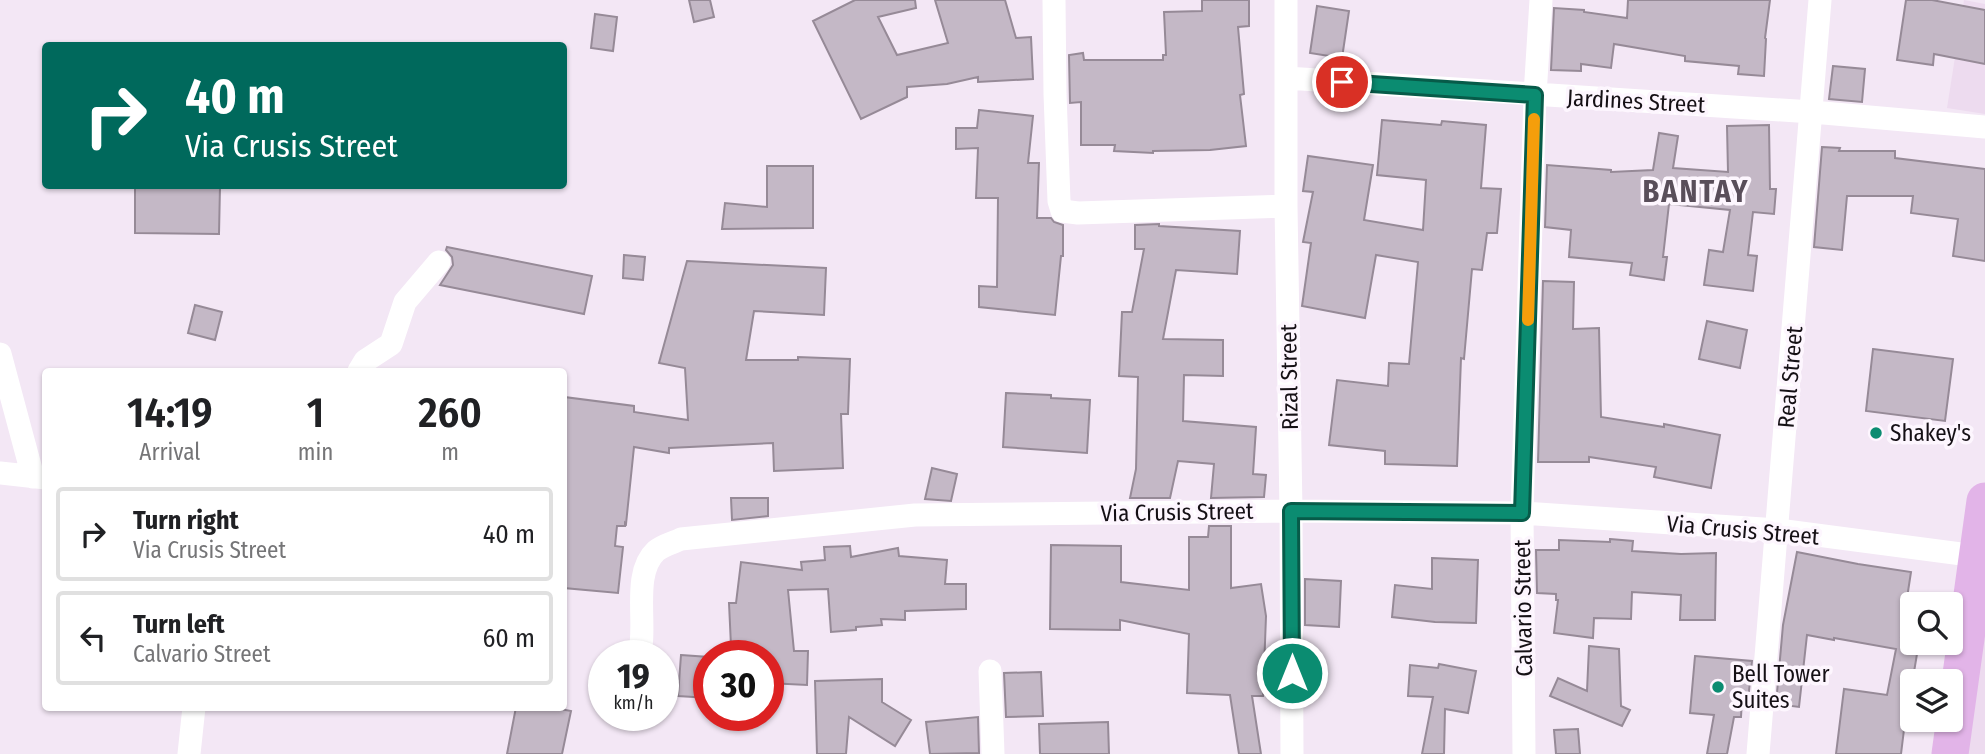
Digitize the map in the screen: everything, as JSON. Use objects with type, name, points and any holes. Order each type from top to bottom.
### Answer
[{"type":"highway","points":[[1950,754],[1981,556],[1985,501]]},
{"type":"street","points":[[1054,0],[1059,201],[1062,211],[1078,213],[1286,206]]},
{"type":"street","name":"Rizal Street","points":[[1286,0],[1292,754]]},
{"type":"street","name":"Calvario Street","points":[[1524,754],[1522,513],[1535,95],[1541,0]]},
{"type":"street","name":"Real Street","points":[[1758,754],[1820,0]]},
{"type":"street","name":"Jardines Street","points":[[1286,78],[1812,112],[1985,127]]},
{"type":"street","points":[[361,368],[366,361],[391,344],[405,302],[439,262]]},
{"type":"street","points":[[0,354],[39,477],[0,473]]},
{"type":"street","name":"Via Crusis Street","points":[[642,640],[642,594],[648,561],[658,549],[681,539],[915,515],[1291,511],[1522,513],[1778,530],[1981,556]]},
{"type":"street","points":[[990,671],[993,754]]},
{"type":"street","points":[[189,754],[194,711]]},
{"type":"shaded area","points":[[1964,0],[1985,4],[1985,114],[1947,108]]},
{"type":"shaded area","points":[[1985,585],[1985,754],[1962,754]]},
{"type":"building","points":[[689,0],[710,0],[714,17],[694,22]]},
{"type":"building","points":[[855,0],[915,0],[916,8],[878,17],[897,55],[948,43],[935,0],[1005,0],[1016,38],[1031,37],[1033,79],[978,82],[978,77],[947,84],[907,87],[907,97],[861,119],[813,21]]},
{"type":"building","points":[[1202,0],[1249,0],[1249,26],[1238,27],[1244,94],[1240,95],[1246,146],[1153,153],[1114,151],[1115,145],[1081,145],[1081,102],[1070,103],[1069,55],[1083,53],[1084,60],[1163,60],[1163,55],[1166,55],[1164,12],[1202,11]]},
{"type":"building","points":[[1628,0],[1770,0],[1764,76],[1738,74],[1739,66],[1685,61],[1685,56],[1614,44],[1611,68],[1581,64],[1581,71],[1551,70],[1554,8],[1627,18]]},
{"type":"building","points":[[1906,0],[1932,0],[1985,10],[1985,64],[1934,54],[1933,65],[1897,60]]},
{"type":"building","points":[[1317,6],[1349,11],[1342,58],[1310,53]]},
{"type":"building","points":[[595,14],[617,17],[613,51],[591,48]]},
{"type":"building","points":[[1833,66],[1865,69],[1862,102],[1829,99]]},
{"type":"building","points":[[979,110],[1033,116],[1028,163],[1039,163],[1037,218],[1051,218],[1063,225],[1063,256],[1055,315],[979,307],[979,286],[997,287],[998,198],[976,198],[978,148],[956,149],[956,128],[977,128]]},
{"type":"building","points":[[1382,120],[1441,125],[1442,121],[1486,125],[1481,188],[1501,189],[1497,233],[1487,233],[1482,270],[1472,269],[1464,359],[1461,358],[1457,466],[1385,464],[1385,451],[1329,445],[1337,380],[1388,386],[1389,363],[1409,364],[1418,262],[1376,255],[1365,318],[1302,306],[1311,243],[1303,242],[1313,192],[1303,191],[1308,156],[1373,165],[1364,220],[1423,230],[1426,180],[1377,175]]},
{"type":"building","points":[[1769,125],[1770,189],[1776,189],[1774,214],[1753,212],[1748,255],[1757,256],[1753,291],[1704,285],[1709,250],[1723,252],[1730,210],[1669,204],[1663,257],[1667,257],[1664,280],[1630,275],[1632,263],[1569,257],[1571,230],[1545,227],[1547,165],[1611,172],[1653,170],[1659,133],[1678,136],[1673,168],[1728,172],[1727,126]]},
{"type":"building","points":[[1822,147],[1840,148],[1839,151],[1895,151],[1895,158],[1985,169],[1985,261],[1953,256],[1958,219],[1911,213],[1913,196],[1847,196],[1842,250],[1814,247]]},
{"type":"building","points":[[767,166],[813,166],[813,228],[722,229],[725,203],[767,207]]},
{"type":"building","points":[[135,189],[220,189],[219,234],[135,233]]},
{"type":"building","points":[[1159,224],[1240,231],[1237,274],[1176,270],[1163,339],[1223,340],[1223,376],[1184,375],[1183,421],[1256,427],[1253,474],[1266,475],[1264,497],[1211,498],[1214,464],[1178,461],[1170,498],[1130,498],[1136,469],[1138,377],[1119,376],[1122,312],[1132,312],[1144,249],[1135,249],[1135,225]]},
{"type":"building","points":[[447,247],[592,276],[584,314],[440,285],[453,265]]},
{"type":"building","points":[[624,255],[645,257],[643,280],[623,278]]},
{"type":"building","points":[[687,261],[826,268],[824,315],[754,311],[746,360],[798,360],[798,357],[850,359],[848,414],[841,414],[843,468],[774,471],[773,443],[669,448],[669,453],[634,447],[626,524],[617,526],[615,546],[623,547],[618,593],[567,588],[567,397],[634,406],[634,412],[688,420],[685,368],[659,363]]},
{"type":"building","points":[[1543,281],[1574,282],[1573,329],[1599,328],[1601,417],[1664,427],[1664,424],[1720,435],[1711,488],[1654,477],[1656,467],[1589,457],[1589,462],[1538,462]]},
{"type":"building","points":[[195,305],[222,312],[215,340],[188,333]]},
{"type":"building","points":[[1707,321],[1747,330],[1740,368],[1699,359]]},
{"type":"building","points":[[1873,349],[1953,359],[1945,421],[1866,411]]},
{"type":"building","points":[[1006,393],[1090,400],[1087,453],[1003,447]]},
{"type":"building","points":[[932,468],[957,474],[951,501],[925,499]]},
{"type":"building","points":[[731,498],[768,498],[768,516],[732,520]]},
{"type":"building","points":[[1209,526],[1231,526],[1231,588],[1261,584],[1266,616],[1263,696],[1252,696],[1261,754],[1239,754],[1230,695],[1187,693],[1189,634],[1120,620],[1120,630],[1050,629],[1051,545],[1121,546],[1121,582],[1189,590],[1189,537],[1208,537]]},
{"type":"building","points":[[1610,539],[1633,541],[1632,551],[1716,553],[1715,620],[1680,620],[1681,595],[1632,592],[1631,619],[1594,618],[1593,638],[1554,633],[1558,600],[1556,594],[1537,593],[1536,550],[1559,550],[1559,540],[1610,542]]},
{"type":"building","points":[[850,546],[851,557],[898,548],[899,556],[947,560],[945,584],[966,584],[966,609],[905,611],[905,620],[881,619],[882,625],[831,632],[828,589],[788,590],[794,651],[808,651],[807,685],[784,684],[784,640],[731,640],[729,603],[736,603],[741,562],[802,570],[801,562],[825,560],[824,547]]},
{"type":"building","points":[[1797,552],[1911,572],[1908,592],[1900,592],[1900,655],[1917,655],[1914,669],[1900,669],[1900,732],[1904,732],[1901,754],[1836,754],[1844,689],[1887,695],[1896,649],[1807,635],[1799,707],[1776,704],[1783,625]]},
{"type":"building","points":[[1432,558],[1478,560],[1476,623],[1392,617],[1395,585],[1432,589]]},
{"type":"building","points":[[1305,579],[1341,581],[1339,627],[1305,625]]},
{"type":"building","points":[[1589,646],[1619,649],[1621,706],[1630,710],[1622,726],[1550,696],[1558,678],[1587,691]]},
{"type":"building","points":[[681,655],[693,656],[693,697],[679,696]]},
{"type":"building","name":"Bell Tower Suites","points":[[1695,656],[1752,661],[1748,701],[1742,700],[1741,717],[1734,717],[1727,754],[1707,754],[1714,715],[1690,713]]},
{"type":"building","points":[[1439,664],[1476,671],[1468,713],[1445,709],[1444,754],[1422,754],[1433,697],[1408,696],[1410,665],[1438,668]]},
{"type":"building","points":[[1041,672],[1043,716],[1006,717],[1004,673]]},
{"type":"building","points":[[882,679],[882,702],[911,720],[895,746],[849,717],[846,754],[817,754],[815,681]]},
{"type":"building","points":[[515,711],[571,711],[562,754],[507,754]]},
{"type":"building","points":[[978,717],[979,753],[930,754],[926,722]]},
{"type":"building","points":[[1108,722],[1109,754],[1040,754],[1039,724]]},
{"type":"building","points":[[1578,729],[1580,754],[1556,754],[1554,730]]},
{"type":"slow traffic","points":[[1528,320],[1534,119]]},
{"type":"place","name":"Shakey's","points":[[1876,433]]},
{"type":"place","name":"Bell Tower Suites","points":[[1718,687]]},
{"type":"district","name":"BANTAY","points":[[1696,192]]},
{"type":"route","points":[[1292,673],[1291,511],[1522,513],[1535,95],[1342,82]]}]
